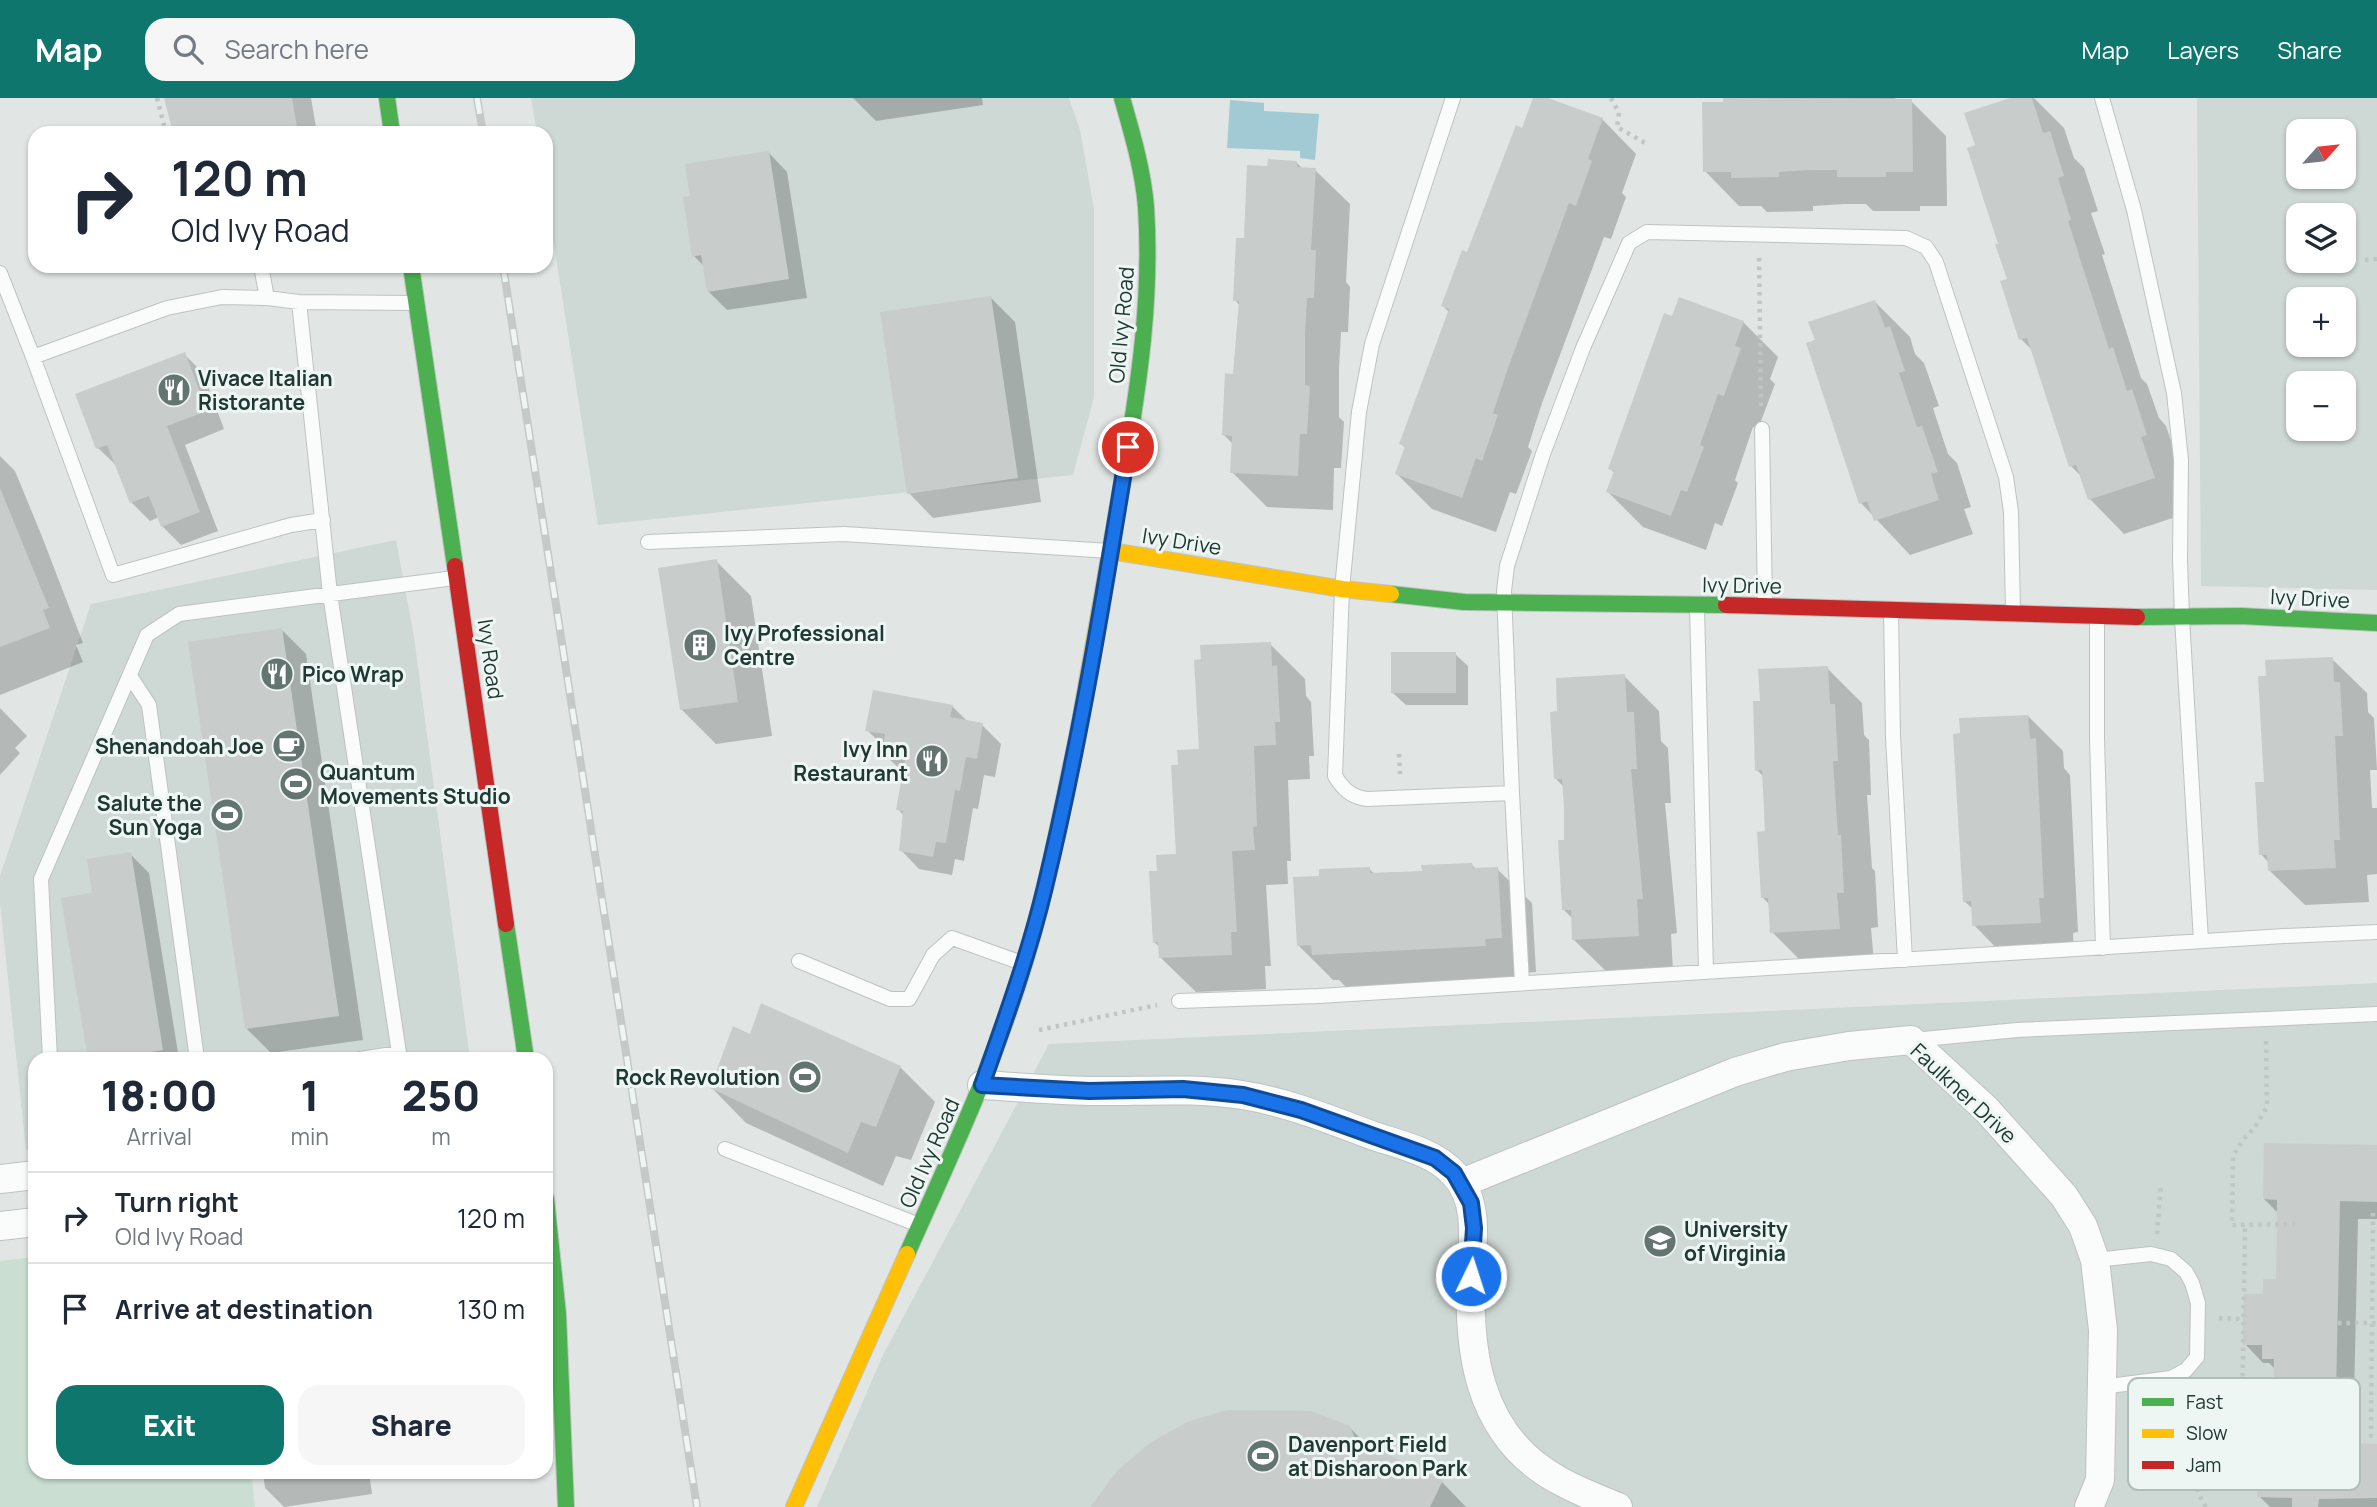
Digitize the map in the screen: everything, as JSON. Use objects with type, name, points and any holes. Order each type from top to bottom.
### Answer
[{"type":"street","points":[[387,98],[391,126]]},
{"type":"street","name":"Old Ivy Road","points":[[794,1507],[982,1085],[1045,889],[1082,715],[1141,370],[1148,284],[1146,205],[1140,164],[1122,98]]},
{"type":"street","name":"Ivy Road","points":[[412,273],[525,1052]]},
{"type":"street","name":"Ivy Drive","points":[[1111,551],[1342,589],[1464,602],[1765,606],[2182,618],[2241,616],[2377,623]]},
{"type":"street","name":"Faulkner Drive","points":[[1462,1184],[1735,1072],[1785,1057],[1849,1046],[1911,1040],[1986,1109],[2064,1196],[2083,1226],[2095,1259],[2103,1330],[2100,1480],[2089,1507]]},
{"type":"street","points":[[982,1085],[1089,1091],[1183,1089],[1243,1095],[1301,1110],[1435,1158],[1454,1173],[1471,1203],[1474,1228],[1469,1300],[1475,1366],[1486,1401],[1504,1432],[1529,1460],[1559,1481],[1618,1507]]},
{"type":"street","points":[[0,1179],[28,1176]]},
{"type":"street","points":[[0,1226],[28,1223]]},
{"type":"street","points":[[553,1314],[563,1422],[566,1507]]},
{"type":"lane","points":[[1453,98],[1372,344],[1359,412],[1342,589],[1335,776],[1343,789],[1357,798],[1367,799],[1512,793]]},
{"type":"lane","points":[[2102,98],[2134,210],[2174,393],[2181,460],[2182,618],[2201,941]]},
{"type":"lane","points":[[1522,983],[1505,603],[1507,566],[1543,454],[1583,348],[1629,243],[1647,232],[1906,238],[1926,247],[1937,262],[2006,477],[2011,512],[2013,613]]},
{"type":"lane","points":[[0,272],[113,575],[291,525],[323,520]]},
{"type":"lane","points":[[262,273],[267,298]]},
{"type":"lane","points":[[33,356],[167,308],[222,297],[299,302],[416,303]]},
{"type":"lane","points":[[299,302],[330,594],[399,1052]]},
{"type":"lane","points":[[1762,429],[1765,606]]},
{"type":"lane","points":[[648,542],[844,534],[1111,551]]},
{"type":"lane","points":[[50,1052],[41,878],[147,635],[179,614],[458,578]]},
{"type":"lane","points":[[1697,606],[1706,971]]},
{"type":"lane","points":[[1891,609],[1894,737],[1905,960]]},
{"type":"lane","points":[[2097,616],[2096,739],[2102,948]]},
{"type":"lane","points":[[130,676],[149,705],[196,1052]]},
{"type":"lane","points":[[1179,1001],[1319,996],[2377,932]]},
{"type":"lane","points":[[799,961],[890,999],[909,999],[933,955],[952,938],[1023,963]]},
{"type":"lane","points":[[1911,1040],[2017,1030],[2377,1014]]},
{"type":"lane","points":[[725,1149],[920,1225]]},
{"type":"lane","points":[[2095,1259],[2151,1254],[2171,1259],[2186,1272],[2198,1303],[2197,1357],[2186,1370],[2171,1378]]},
{"type":"lane","points":[[2102,1387],[2128,1384]]},
{"type":"lane","points":[[553,1423],[563,1422]]},
{"type":"path","points":[[157,98],[164,126]]},
{"type":"path","points":[[1611,98],[1619,113],[1617,127],[1647,144]]},
{"type":"path","points":[[1758,236],[1762,429]]},
{"type":"path","points":[[2365,260],[2377,259]]},
{"type":"path","points":[[998,1040],[1125,1010],[1179,1001]]},
{"type":"path","points":[[2265,1019],[2267,1107],[2234,1156],[2232,1224],[2300,1224]]},
{"type":"path","points":[[2158,1224],[2161,1183]]},
{"type":"path","points":[[2373,1213],[2375,1323],[2371,1436],[2377,1436]]},
{"type":"path","points":[[2243,1378],[2245,1225]]},
{"type":"path","points":[[2338,1322],[2375,1323]]},
{"type":"path","points":[[2198,1490],[2206,1507]]},
{"type":"shaded area","points":[[531,98],[1069,98],[1080,130],[1094,209],[1094,397],[1073,475],[598,525],[553,239],[553,126],[536,126]]},
{"type":"shaded area","points":[[2197,98],[2377,98],[2377,590],[2201,586]]},
{"type":"shaded area","points":[[396,540],[414,637],[469,1052],[28,1052],[26,1150],[0,903],[0,876],[91,604]]},
{"type":"shaded area","name":"University of Virginia","points":[[2377,983],[2377,1507],[817,1507],[883,1355],[1049,1044]]},
{"type":"green space","points":[[28,1258],[28,1479],[252,1479],[255,1507],[0,1507],[0,1261]]},
{"type":"water","points":[[1230,100],[1264,103],[1264,111],[1319,114],[1315,160],[1300,158],[1300,151],[1227,148]]},
{"type":"building","points":[[164,98],[292,98],[297,126],[171,126]]},
{"type":"building","points":[[1533,98],[1548,98],[1603,118],[1588,159],[1592,161],[1576,206],[1569,203],[1507,371],[1493,413],[1498,415],[1482,461],[1476,458],[1462,498],[1395,474],[1405,446],[1399,444],[1449,309],[1441,306],[1462,250],[1467,252],[1516,125],[1522,128]]},
{"type":"building","points":[[1723,98],[1912,99],[1913,172],[1886,172],[1886,177],[1837,177],[1837,170],[1809,170],[1779,172],[1779,177],[1731,178],[1731,172],[1703,172],[1702,102],[1723,102]]},
{"type":"building","points":[[2010,98],[2032,98],[2043,133],[2050,131],[2064,176],[2058,178],[2071,220],[2068,221],[2109,349],[2113,347],[2127,391],[2132,389],[2147,435],[2141,437],[2155,478],[2088,500],[2076,465],[2069,467],[2027,338],[2019,340],[2000,281],[2007,279],[1995,244],[1998,244],[1967,148],[1975,145],[1964,113]]},
{"type":"building","points":[[769,151],[789,279],[707,292],[701,255],[692,257],[683,197],[690,196],[685,164]]},
{"type":"building","points":[[1268,159],[1297,161],[1297,167],[1316,168],[1311,250],[1316,250],[1314,298],[1307,298],[1305,333],[1305,385],[1310,386],[1307,434],[1300,434],[1298,476],[1230,473],[1232,436],[1222,435],[1225,373],[1233,374],[1239,301],[1233,301],[1236,238],[1244,238],[1247,165],[1267,166]]},
{"type":"building","points":[[991,296],[1018,478],[907,494],[880,312]]},
{"type":"building","points":[[1679,297],[1744,321],[1735,346],[1741,348],[1724,396],[1718,394],[1700,445],[1704,447],[1687,492],[1681,490],[1671,516],[1606,492],[1614,471],[1608,469],[1664,313],[1672,316]]},
{"type":"building","points":[[1875,300],[1885,328],[1890,326],[1905,371],[1899,373],[1917,427],[1922,426],[1938,472],[1931,474],[1939,500],[1874,521],[1867,501],[1859,504],[1806,343],[1815,340],[1808,322]]},
{"type":"building","points":[[185,352],[207,411],[167,426],[200,512],[161,527],[149,496],[130,503],[107,445],[96,449],[75,394]]},
{"type":"building","points":[[0,488],[49,608],[43,610],[50,628],[0,647]]},
{"type":"building","name":"Ivy Professional Centre","points":[[717,559],[738,702],[680,710],[658,568]]},
{"type":"building","points":[[282,628],[339,1016],[245,1029],[188,642]]},
{"type":"building","points":[[1271,642],[1272,666],[1277,665],[1280,722],[1275,722],[1276,745],[1254,746],[1257,826],[1253,827],[1255,850],[1232,851],[1237,932],[1231,932],[1232,955],[1159,958],[1158,942],[1153,943],[1149,871],[1157,871],[1156,855],[1176,854],[1171,765],[1178,765],[1177,750],[1199,749],[1194,660],[1201,659],[1200,645]]},
{"type":"building","points":[[1391,652],[1456,652],[1456,693],[1391,693]]},
{"type":"building","points":[[2333,657],[2334,682],[2340,682],[2343,736],[2335,736],[2340,840],[2334,840],[2336,868],[2268,871],[2267,855],[2259,855],[2255,782],[2264,782],[2258,676],[2266,676],[2265,660]]},
{"type":"building","points":[[1828,666],[1830,704],[1835,704],[1838,761],[1833,761],[1844,893],[1837,893],[1840,929],[1770,933],[1768,898],[1761,898],[1757,832],[1765,831],[1762,770],[1755,771],[1753,701],[1760,701],[1758,669]]},
{"type":"building","points":[[1625,674],[1627,712],[1634,712],[1637,769],[1631,769],[1643,899],[1637,899],[1639,936],[1572,940],[1571,910],[1562,910],[1558,840],[1564,840],[1562,779],[1554,779],[1550,712],[1557,711],[1556,678]]},
{"type":"building","points":[[873,690],[953,705],[950,717],[983,723],[977,759],[966,757],[960,791],[955,790],[946,843],[936,842],[933,857],[899,851],[903,811],[896,810],[905,759],[882,755],[885,734],[865,731]]},
{"type":"building","points":[[2028,715],[2030,739],[2036,738],[2044,898],[2039,898],[2041,923],[1972,926],[1971,901],[1963,902],[1953,734],[1960,733],[1959,718]]},
{"type":"building","points":[[131,852],[163,1050],[87,1052],[61,898],[92,893],[87,859]]},
{"type":"building","points":[[1472,863],[1473,868],[1498,867],[1502,938],[1485,939],[1486,946],[1312,955],[1311,945],[1297,946],[1293,877],[1319,876],[1319,869],[1370,867],[1370,873],[1422,871],[1421,865]]},
{"type":"building","name":"Rock Revolution","points":[[761,1003],[901,1066],[876,1127],[861,1122],[848,1153],[710,1088],[733,1026],[750,1034]]},
{"type":"building","points":[[2264,1143],[2377,1145],[2377,1202],[2340,1201],[2336,1378],[2274,1378],[2274,1359],[2262,1359],[2262,1345],[2243,1345],[2244,1294],[2263,1294],[2263,1279],[2276,1279],[2277,1200],[2263,1199]]},
{"type":"building","name":"Davenport Field at Disharoon Park","points":[[1227,1410],[1311,1411],[1350,1426],[1355,1439],[1443,1480],[1430,1507],[1090,1507],[1118,1470],[1150,1443],[1187,1422]]},
{"type":"building","points":[[2360,1443],[2377,1444],[2377,1498],[2319,1499],[2318,1507],[2292,1507],[2292,1498],[2257,1497],[2257,1490],[2360,1490]]},
{"type":"railway","points":[[477,98],[482,126]]},
{"type":"railway","points":[[504,273],[697,1507]]},
{"type":"traffic: fast","points":[[387,98],[391,126]]},
{"type":"traffic: fast","points":[[1122,98],[1142,179],[1147,241],[1143,340],[1124,472]]},
{"type":"traffic: fast","points":[[412,273],[455,566]]},
{"type":"traffic: fast","points":[[1391,594],[1464,602],[1726,605]]},
{"type":"traffic: fast","points":[[2137,617],[2241,616],[2377,623]]},
{"type":"traffic: fast","points":[[907,1254],[979,1089],[1017,987],[1043,893],[1078,733]]},
{"type":"traffic: fast","points":[[506,924],[525,1052]]},
{"type":"traffic: fast","points":[[553,1266],[558,1314],[566,1507]]},
{"type":"traffic: slow","points":[[1078,733],[1124,472]]},
{"type":"traffic: slow","points":[[1111,551],[1342,589],[1391,594]]},
{"type":"traffic: slow","points":[[794,1507],[907,1254]]},
{"type":"traffic: jam","points":[[455,566],[506,924]]},
{"type":"traffic: jam","points":[[1726,605],[2137,617]]},
{"type":"place","name":"Vivace Italian Ristorante","points":[[174,390]]},
{"type":"place","name":"Ivy Professional Centre","points":[[700,645]]},
{"type":"place","name":"Pico Wrap","points":[[277,674]]},
{"type":"place","name":"Shenandoah Joe","points":[[289,746]]},
{"type":"place","name":"Ivy Inn Restaurant","points":[[932,761]]},
{"type":"place","name":"Quantum Movements Studio","points":[[296,784]]},
{"type":"place","name":"Salute the Sun Yoga","points":[[227,815]]},
{"type":"place","name":"Rock Revolution","points":[[805,1077]]},
{"type":"place","name":"University of Virginia","points":[[1660,1241]]},
{"type":"place","name":"Davenport Field at Disharoon Park","points":[[1263,1456]]},
{"type":"route","points":[[1128,447],[1082,715],[1045,889],[1017,986],[982,1085],[1089,1091],[1183,1089],[1243,1095],[1301,1110],[1435,1158],[1454,1173],[1471,1203],[1474,1228],[1471,1276]]}]
